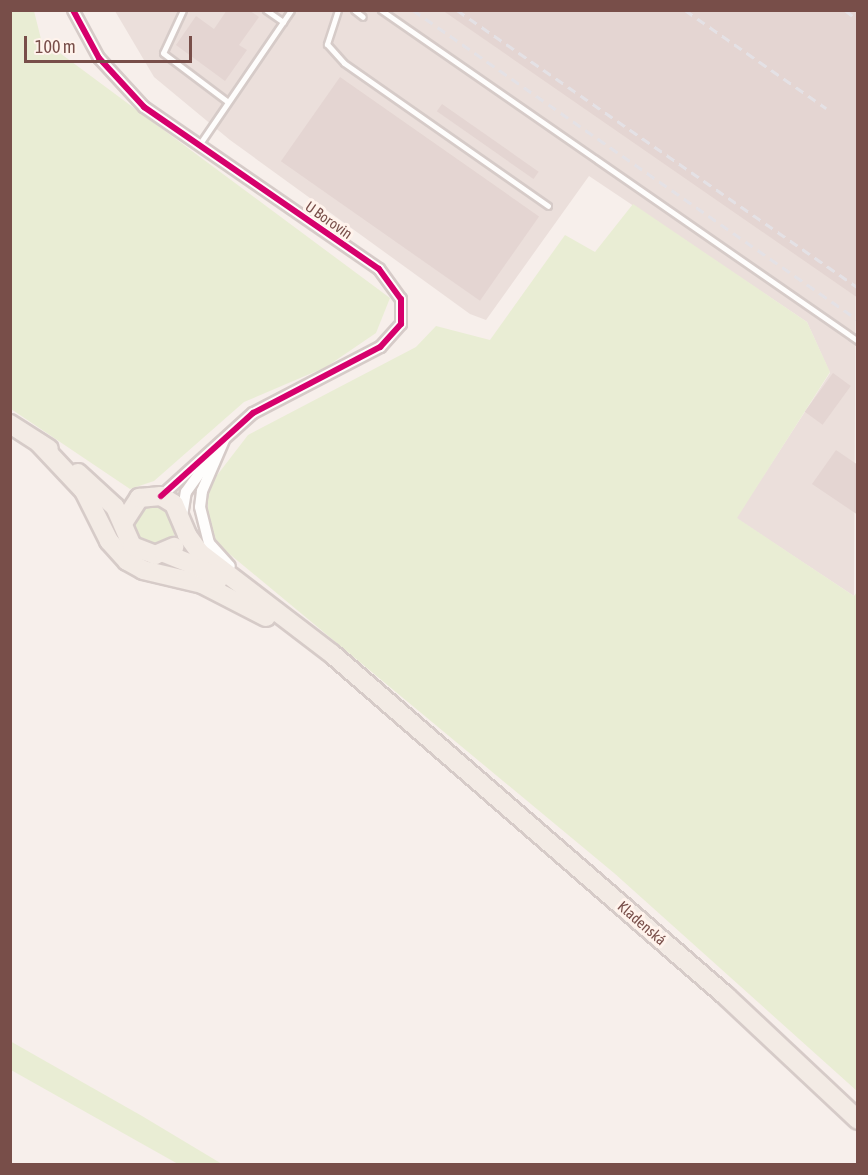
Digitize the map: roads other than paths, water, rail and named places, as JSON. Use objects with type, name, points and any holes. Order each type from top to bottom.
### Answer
[{"type":"main road","points":[[10,424],[102,482],[139,498],[161,496],[174,504],[200,553],[288,619],[421,733]]},
{"type":"main road","points":[[39,443],[105,494],[123,523],[127,540],[139,552],[164,553],[201,568],[421,733]]},
{"type":"main road","points":[[39,443],[84,491],[109,541],[127,561],[143,570],[202,584],[266,617]]},
{"type":"main road","points":[[123,523],[139,498]]},
{"type":"main road","points":[[164,553],[177,543],[183,522]]},
{"type":"main road","name":"Kladenská","points":[[421,733],[726,996],[858,1120]]},
{"type":"street","name":"U Borovin","points":[[73,10],[99,58],[121,85],[199,145],[378,269],[392,282],[402,306],[401,324],[380,347],[276,400],[227,436]]},
{"type":"street","points":[[161,496],[227,436]]},
{"type":"street","points":[[183,522],[186,492],[227,436]]},
{"type":"street","points":[[227,436],[202,491],[202,524],[209,543],[288,619]]},
{"type":"lane","points":[[183,10],[163,53],[228,102]]},
{"type":"lane","points":[[266,10],[283,22]]},
{"type":"lane","points":[[199,145],[291,10]]},
{"type":"lane","points":[[338,10],[327,44],[344,63],[548,206]]},
{"type":"lane","points":[[354,10],[363,17]]},
{"type":"lane","points":[[381,10],[858,341]]},
{"type":"railway","points":[[413,10],[858,320]]},
{"type":"railway","points":[[457,10],[858,288]]},
{"type":"railway","points":[[685,10],[826,108]]},
{"type":"railway","points":[[845,10],[858,20]]}]
